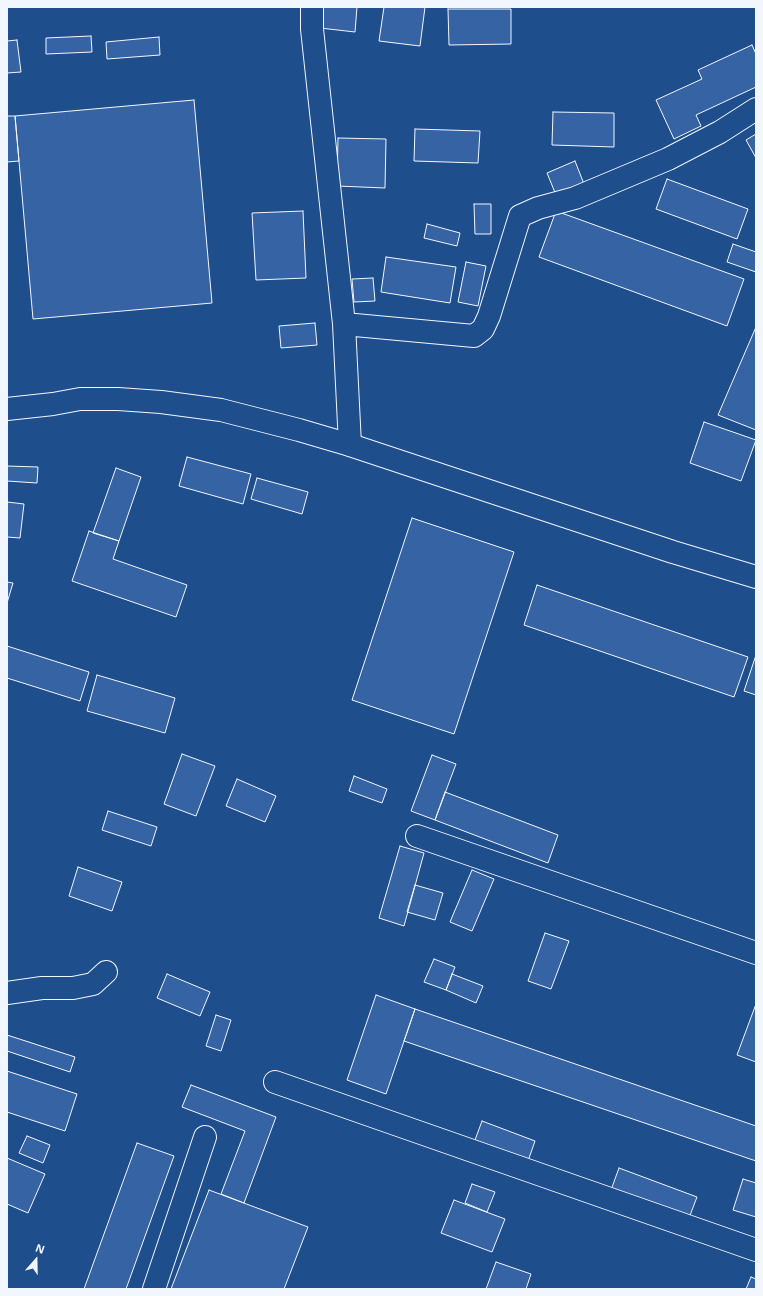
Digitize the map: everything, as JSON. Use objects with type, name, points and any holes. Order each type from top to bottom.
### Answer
[{"type":"street","points":[[312,7],[312,29],[344,324],[350,445]]},
{"type":"street","points":[[344,324],[474,336],[483,329],[489,316],[520,216],[538,208],[576,198],[668,159],[720,132],[756,108]]},
{"type":"street","points":[[7,410],[80,399],[118,399],[161,402],[221,410],[350,445],[673,552],[756,577]]},
{"type":"street","points":[[417,836],[756,954]]},
{"type":"street","points":[[7,993],[42,988],[73,988],[92,984],[106,972]]},
{"type":"street","points":[[275,1082],[756,1250]]},
{"type":"street","points":[[154,1289],[205,1137]]},
{"type":"building","points":[[322,7],[357,7],[355,32],[320,28]]},
{"type":"building","points":[[384,7],[425,7],[420,46],[379,41]]},
{"type":"building","points":[[448,9],[511,9],[511,44],[449,45]]},
{"type":"building","points":[[91,36],[92,52],[46,54],[46,38]]},
{"type":"building","points":[[159,37],[160,55],[107,59],[106,42]]},
{"type":"building","points":[[17,40],[21,72],[7,73],[7,41]]},
{"type":"building","points":[[752,45],[756,54],[756,87],[696,115],[701,126],[674,139],[656,100],[702,79],[698,70]]},
{"type":"building","points":[[194,100],[212,303],[33,319],[15,116]]},
{"type":"building","points":[[553,112],[614,113],[614,147],[552,145]]},
{"type":"building","points":[[7,116],[15,116],[19,161],[7,162]]},
{"type":"building","points":[[415,129],[480,131],[478,163],[414,161]]},
{"type":"building","points":[[756,134],[756,158],[746,140]]},
{"type":"building","points":[[338,138],[386,139],[385,188],[337,186]]},
{"type":"building","points":[[575,161],[584,184],[556,195],[547,173]]},
{"type":"building","points":[[667,179],[748,209],[737,239],[656,209]]},
{"type":"building","points":[[474,204],[491,204],[491,234],[475,234]]},
{"type":"building","points":[[303,211],[306,278],[256,280],[252,213]]},
{"type":"building","points":[[556,211],[744,279],[727,326],[539,257]]},
{"type":"building","points":[[427,224],[460,233],[457,246],[424,238]]},
{"type":"building","points":[[733,244],[756,252],[756,272],[727,262]]},
{"type":"building","points":[[386,257],[456,267],[450,303],[381,292]]},
{"type":"building","points":[[466,262],[486,266],[478,306],[458,302]]},
{"type":"building","points":[[373,278],[375,301],[354,302],[352,279]]},
{"type":"building","points":[[315,323],[317,345],[281,348],[279,326]]},
{"type":"building","points":[[756,327],[756,430],[718,415]]},
{"type":"building","points":[[704,422],[756,440],[741,481],[690,463]]},
{"type":"building","points":[[187,457],[251,474],[243,504],[179,486]]},
{"type":"building","points":[[7,466],[38,467],[37,483],[7,481]]},
{"type":"building","points":[[116,468],[141,477],[119,541],[93,533]]},
{"type":"building","points":[[257,478],[308,492],[302,514],[251,499]]},
{"type":"building","points":[[7,502],[24,504],[20,538],[7,537]]},
{"type":"building","points":[[412,518],[514,552],[454,734],[352,700]]},
{"type":"building","points":[[89,531],[119,541],[113,559],[187,585],[176,617],[72,581]]},
{"type":"building","points":[[7,582],[13,583],[7,603]]},
{"type":"building","points":[[537,585],[748,657],[734,697],[524,625]]},
{"type":"building","points":[[7,646],[89,672],[80,701],[7,678]]},
{"type":"building","points":[[755,658],[756,659],[756,695],[744,691]]},
{"type":"building","points":[[97,675],[175,698],[165,733],[87,711]]},
{"type":"building","points":[[182,754],[215,766],[196,816],[164,804]]},
{"type":"building","points":[[432,755],[456,764],[435,820],[411,811]]},
{"type":"building","points":[[354,776],[387,789],[382,803],[349,791]]},
{"type":"building","points":[[237,779],[276,796],[265,822],[226,806]]},
{"type":"building","points":[[445,792],[558,835],[548,863],[435,820]]},
{"type":"building","points":[[108,811],[157,827],[151,846],[102,830]]},
{"type":"building","points":[[400,846],[424,853],[404,926],[379,918]]},
{"type":"building","points":[[78,867],[122,882],[112,911],[69,896]]},
{"type":"building","points":[[472,870],[494,879],[472,931],[450,922]]},
{"type":"building","points":[[415,885],[443,893],[435,920],[407,912]]},
{"type":"building","points":[[545,933],[569,941],[551,989],[528,981]]},
{"type":"building","points":[[434,959],[455,967],[446,990],[424,982]]},
{"type":"building","points":[[167,974],[210,992],[200,1016],[157,998]]},
{"type":"building","points":[[452,974],[483,986],[476,1003],[446,990]]},
{"type":"building","points":[[376,995],[415,1009],[386,1094],[347,1080]]},
{"type":"building","points":[[756,1004],[756,1062],[737,1055]]},
{"type":"building","points":[[415,1009],[756,1126],[756,1161],[404,1041]]},
{"type":"building","points":[[216,1015],[231,1020],[221,1051],[206,1046]]},
{"type":"building","points":[[7,1035],[75,1057],[70,1072],[7,1051]]},
{"type":"building","points":[[7,1071],[77,1094],[65,1131],[7,1112]]},
{"type":"building","points":[[191,1085],[276,1117],[244,1203],[221,1194],[245,1131],[182,1107]]},
{"type":"building","points":[[482,1121],[535,1141],[528,1161],[475,1140]]},
{"type":"building","points":[[27,1136],[50,1145],[43,1163],[19,1153]]},
{"type":"building","points":[[137,1143],[174,1156],[126,1289],[84,1289]]},
{"type":"building","points":[[7,1158],[45,1174],[28,1213],[7,1204]]},
{"type":"building","points":[[619,1168],[697,1197],[689,1218],[611,1190]]},
{"type":"building","points":[[743,1179],[756,1183],[756,1217],[733,1210]]},
{"type":"building","points":[[472,1184],[495,1192],[487,1212],[465,1203]]},
{"type":"building","points":[[209,1190],[308,1227],[284,1289],[171,1289]]},
{"type":"building","points":[[454,1200],[505,1219],[492,1252],[441,1233]]},
{"type":"building","points":[[496,1262],[531,1274],[526,1289],[486,1289]]},
{"type":"building","points":[[751,1277],[756,1279],[756,1289],[746,1289]]}]
